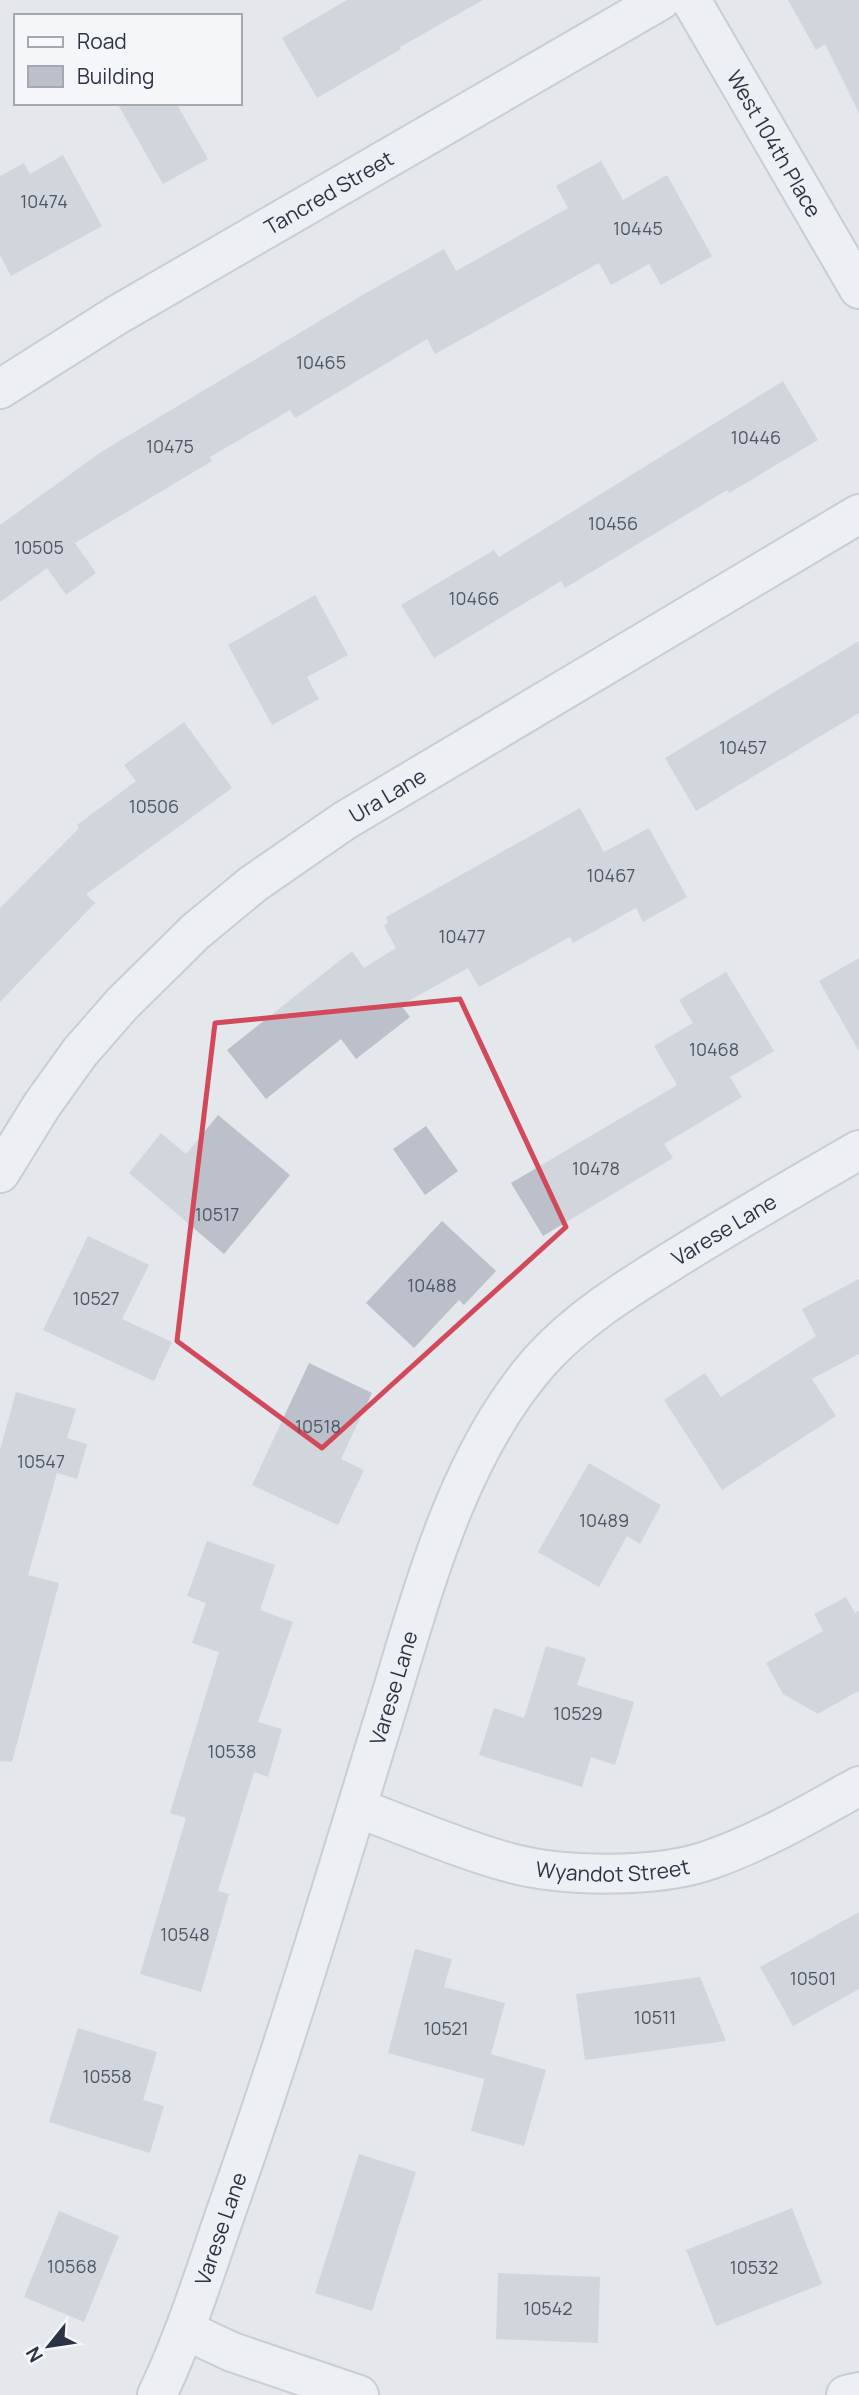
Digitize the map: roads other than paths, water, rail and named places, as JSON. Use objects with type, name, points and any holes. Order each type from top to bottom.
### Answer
[{"type":"street","name":"Tancred Street","points":[[0,389],[117,315],[661,0]]},
{"type":"street","name":"West 104th Place","points":[[691,0],[859,289]]},
{"type":"street","name":"Ura Lane","points":[[0,1173],[42,1105],[80,1052],[114,1013],[195,932],[253,884],[344,821],[859,514]]},
{"type":"street","name":"Varese Lane","points":[[157,2395],[185,2330],[263,2109],[443,1531],[490,1432],[515,1392],[543,1358],[578,1325],[621,1292],[749,1213],[859,1150]]},
{"type":"street","name":"Wyandot Street","points":[[356,1808],[504,1862],[535,1869],[601,1874],[672,1869],[710,1860],[792,1824],[859,1786]]},
{"type":"street","points":[[185,2330],[232,2352],[359,2395]]},
{"type":"street","points":[[846,2395],[859,2392]]}]
